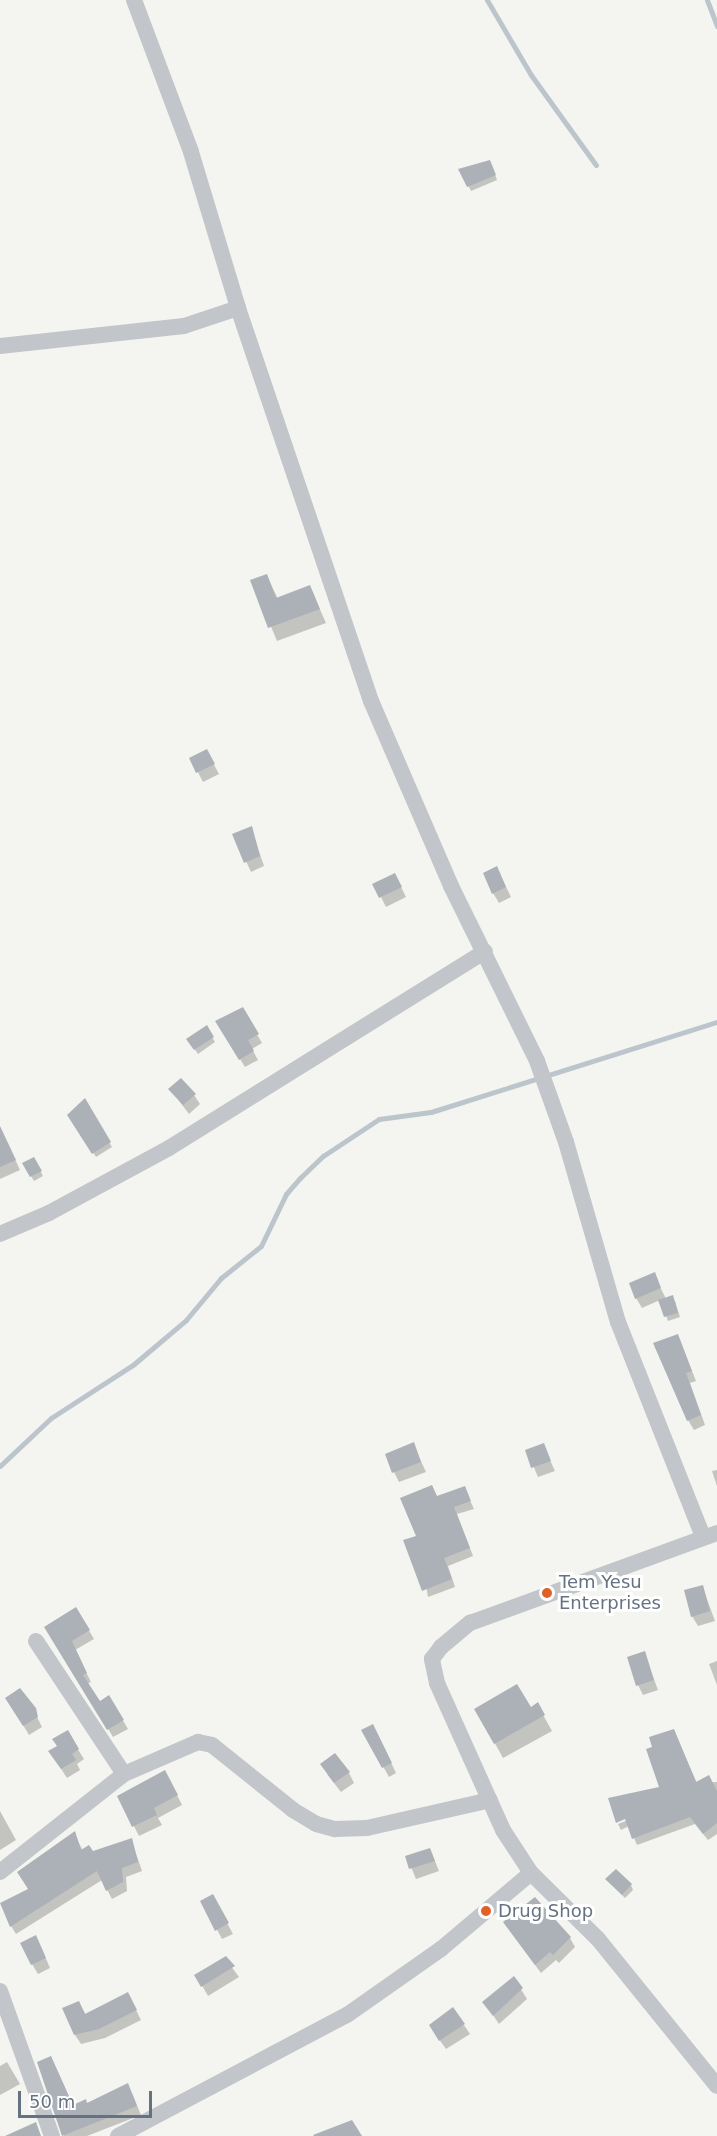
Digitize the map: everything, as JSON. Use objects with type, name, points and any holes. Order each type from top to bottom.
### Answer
[{"type":"street","points":[[134,0],[191,152],[238,308],[371,701],[451,886],[485,951],[546,1086],[618,1322],[710,1535],[470,1623],[441,1647],[432,1659],[437,1683],[503,1830],[531,1873],[598,1939],[717,2086]]},
{"type":"street","points":[[0,346],[184,326],[238,308]]},
{"type":"street","points":[[0,1234],[49,1213],[169,1148],[485,951]]},
{"type":"street","points":[[36,1641],[124,1774]]},
{"type":"street","points":[[0,1872],[124,1774],[183,1746],[198,1742],[212,1745],[293,1810],[315,1824],[335,1829],[367,1828],[490,1800]]},
{"type":"street","points":[[118,2136],[347,2015],[441,1949],[531,1873]]},
{"type":"street","points":[[0,1991],[52,2136]]},
{"type":"building","points":[[490,160],[496,175],[467,187],[458,169]]},
{"type":"building","points":[[267,574],[276,598],[310,585],[320,609],[268,628],[250,580]]},
{"type":"building","points":[[207,749],[215,764],[196,773],[189,758]]},
{"type":"building","points":[[252,826],[260,856],[244,863],[232,834]]},
{"type":"building","points":[[497,866],[506,887],[492,894],[483,873]]},
{"type":"building","points":[[395,873],[402,887],[379,898],[372,884]]},
{"type":"building","points":[[243,1007],[259,1034],[248,1040],[254,1051],[239,1060],[215,1021]]},
{"type":"building","points":[[207,1025],[214,1037],[194,1050],[186,1039]]},
{"type":"building","points":[[181,1078],[196,1094],[183,1105],[168,1089]]},
{"type":"building","points":[[85,1098],[111,1142],[92,1154],[67,1115]]},
{"type":"building","points":[[0,1126],[16,1160],[0,1167]]},
{"type":"building","points":[[34,1157],[42,1171],[30,1177],[22,1163]]},
{"type":"building","points":[[655,1272],[661,1288],[635,1299],[629,1283]]},
{"type":"building","points":[[673,1295],[678,1313],[664,1317],[658,1300]]},
{"type":"building","points":[[678,1334],[692,1371],[686,1373],[701,1415],[687,1421],[653,1343]]},
{"type":"building","points":[[414,1442],[421,1462],[392,1473],[385,1454]]},
{"type":"building","points":[[544,1443],[551,1461],[531,1468],[525,1450]]},
{"type":"building","points":[[432,1485],[437,1496],[465,1486],[471,1501],[454,1507],[470,1548],[444,1558],[452,1579],[422,1591],[403,1540],[416,1536],[400,1498]]},
{"type":"building","points":[[703,1585],[710,1611],[691,1617],[684,1590]]},
{"type":"building","points":[[76,1607],[90,1630],[72,1641],[87,1673],[83,1675],[100,1701],[109,1695],[124,1720],[107,1730],[44,1627]]},
{"type":"building","points":[[645,1651],[654,1680],[636,1686],[627,1657]]},
{"type":"building","points":[[517,1684],[531,1707],[538,1702],[545,1715],[494,1744],[474,1709]]},
{"type":"building","points":[[20,1688],[36,1708],[38,1717],[23,1726],[5,1698]]},
{"type":"building","points":[[373,1724],[392,1763],[382,1768],[361,1730]]},
{"type":"building","points":[[674,1729],[696,1782],[709,1775],[717,1791],[717,1823],[703,1834],[690,1817],[632,1839],[625,1819],[616,1823],[608,1798],[659,1787],[646,1749],[652,1747],[649,1737]]},
{"type":"building","points":[[68,1730],[79,1749],[72,1754],[76,1760],[61,1769],[48,1751],[57,1746],[52,1739]]},
{"type":"building","points":[[335,1753],[350,1772],[334,1783],[320,1764]]},
{"type":"building","points":[[165,1770],[178,1795],[154,1808],[157,1815],[132,1827],[117,1796]]},
{"type":"building","points":[[75,1831],[81,1850],[89,1845],[93,1851],[132,1838],[138,1862],[122,1868],[123,1882],[106,1891],[97,1871],[10,1927],[0,1903],[28,1889],[17,1872]]},
{"type":"building","points":[[430,1848],[435,1861],[409,1869],[405,1856]]},
{"type":"building","points":[[616,1869],[632,1884],[622,1895],[605,1879]]},
{"type":"building","points":[[213,1894],[229,1923],[215,1931],[200,1901]]},
{"type":"building","points":[[535,1897],[571,1937],[553,1955],[550,1952],[535,1965],[503,1922]]},
{"type":"building","points":[[36,1935],[46,1958],[31,1965],[20,1943]]},
{"type":"building","points":[[226,1956],[235,1966],[201,1987],[194,1975]]},
{"type":"building","points":[[514,1976],[523,1988],[493,2016],[482,2002]]},
{"type":"building","points":[[128,1992],[137,2010],[99,2029],[74,2035],[62,2008],[79,2001],[85,2014]]},
{"type":"building","points":[[453,2007],[465,2024],[439,2041],[429,2025]]},
{"type":"building","points":[[51,2056],[73,2105],[86,2099],[87,2103],[128,2083],[137,2106],[62,2136],[37,2062]]},
{"type":"building","points":[[352,2120],[362,2136],[313,2135]]},
{"type":"building","points":[[36,2122],[41,2136],[5,2136]]},
{"type":"waterway","points":[[487,0],[531,75],[596,165]]},
{"type":"waterway","points":[[707,0],[717,26]]},
{"type":"waterway","points":[[0,1466],[51,1418],[134,1364],[186,1320],[221,1278],[261,1246],[286,1194],[300,1178],[323,1156],[379,1119],[431,1112],[717,1022]]},
{"type":"place","name":"Tem Yesu Enterprises","points":[[547,1593]]},
{"type":"place","name":"Drug Shop","points":[[486,1911]]}]
